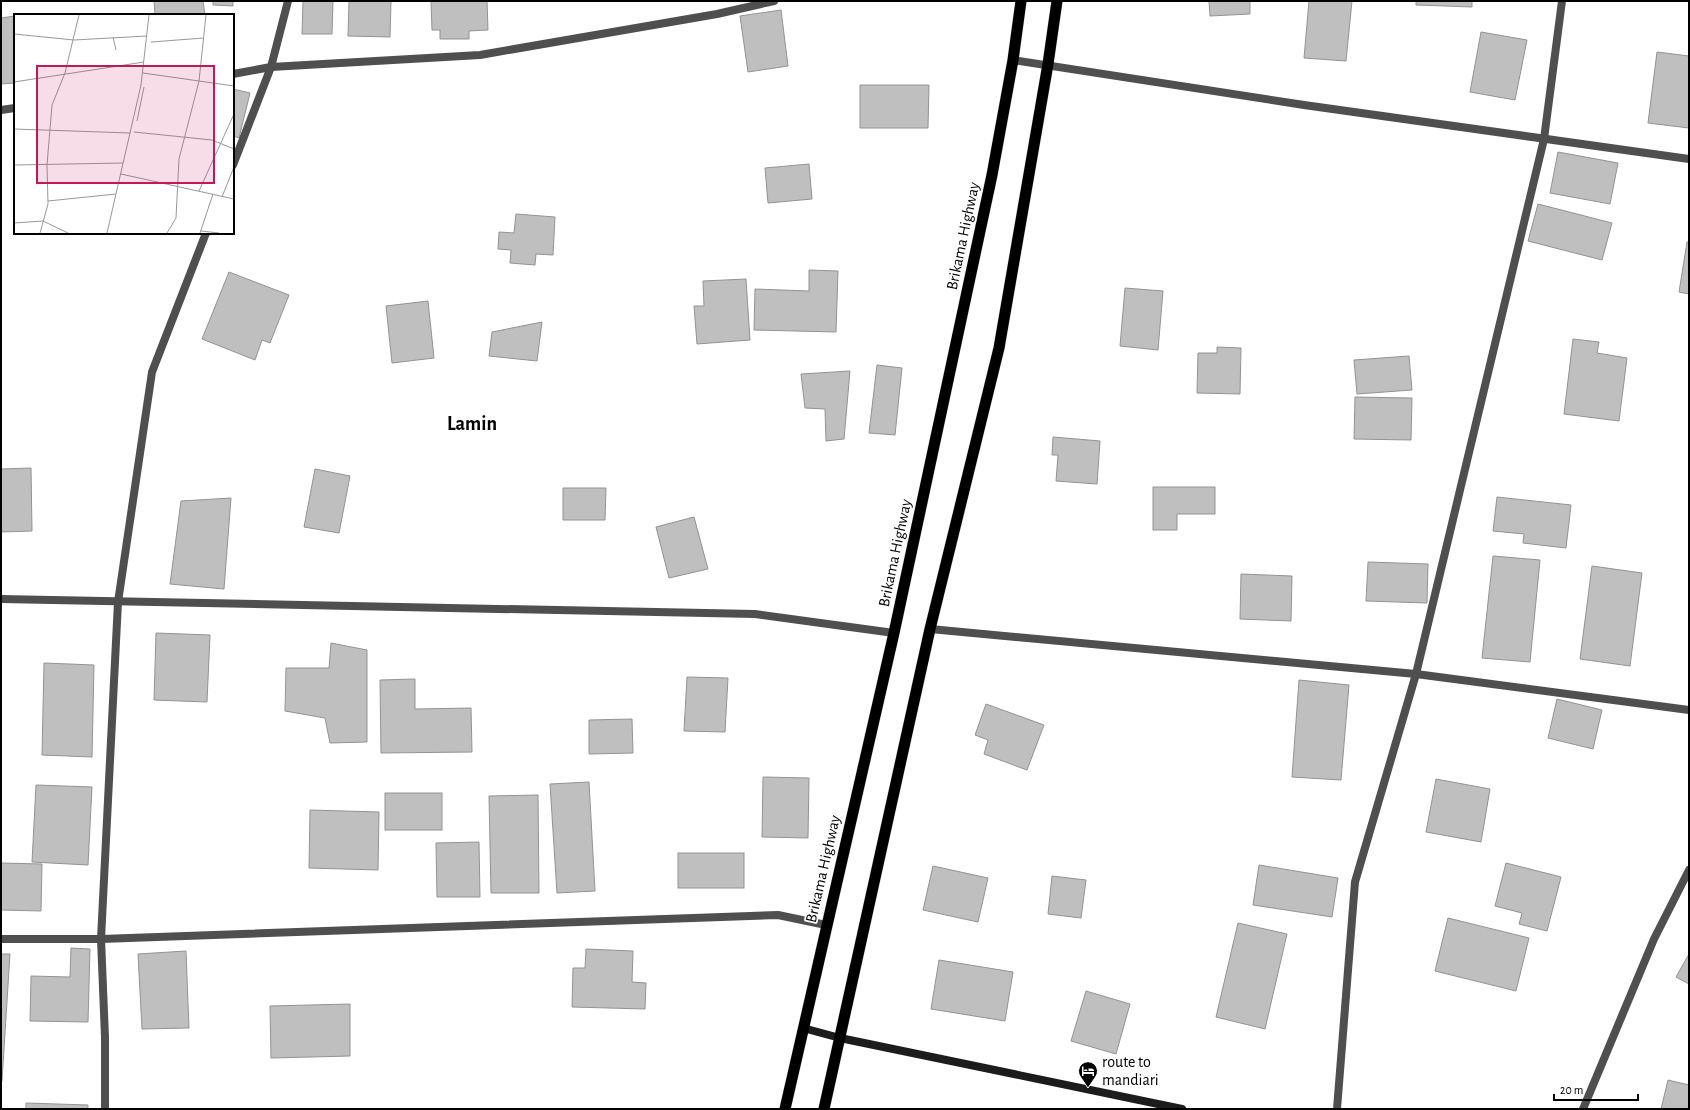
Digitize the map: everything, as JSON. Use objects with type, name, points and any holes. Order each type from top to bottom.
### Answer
[{"type":"highway","name":"Brikama Highway","points":[[784,1109],[894,633],[992,175],[1013,60],[1021,1]]},
{"type":"highway","points":[[824,1109],[930,629],[999,348],[1048,64],[1057,1]]},
{"type":"main road","points":[[803,1028],[840,1038],[1182,1109]]},
{"type":"street","points":[[234,162],[271,67],[288,1]]},
{"type":"street","points":[[234,74],[271,67],[480,55],[717,14],[774,1]]},
{"type":"street","points":[[1337,1109],[1355,882],[1416,674],[1544,138],[1562,1]]},
{"type":"street","points":[[1013,60],[1048,64],[1304,105],[1689,159]]},
{"type":"street","points":[[1,110],[14,108]]},
{"type":"street","points":[[105,1109],[105,1037],[101,939],[118,602],[152,372],[206,234]]},
{"type":"street","points":[[1,599],[755,614],[894,633]]},
{"type":"street","points":[[930,629],[1416,674],[1689,710]]},
{"type":"street","points":[[1583,1109],[1654,939],[1689,870]]},
{"type":"street","points":[[1,939],[101,939],[778,915],[826,925]]},
{"type":"building","points":[[154,1],[203,1],[205,14],[155,14]]},
{"type":"building","points":[[213,1],[233,1],[233,6],[213,5]]},
{"type":"building","points":[[303,1],[333,1],[332,34],[302,34]]},
{"type":"building","points":[[349,1],[391,1],[390,37],[348,36]]},
{"type":"building","points":[[431,1],[487,1],[488,30],[469,31],[469,39],[440,39],[440,30],[432,30]]},
{"type":"building","points":[[1209,1],[1250,1],[1250,14],[1210,16]]},
{"type":"building","points":[[1309,1],[1352,1],[1346,61],[1304,58]]},
{"type":"building","points":[[1416,1],[1472,1],[1472,7],[1416,5]]},
{"type":"building","points":[[781,10],[788,66],[748,72],[740,16]]},
{"type":"building","points":[[14,16],[14,83],[1,84],[1,18]]},
{"type":"building","points":[[1481,32],[1527,40],[1515,100],[1470,92]]},
{"type":"building","points":[[1657,52],[1689,56],[1689,128],[1648,123]]},
{"type":"building","points":[[860,85],[929,85],[928,128],[860,128]]},
{"type":"building","points":[[234,89],[250,93],[239,138],[234,136]]},
{"type":"building","points":[[1558,152],[1618,163],[1610,204],[1550,193]]},
{"type":"building","points":[[809,164],[812,199],[768,203],[765,168]]},
{"type":"building","points":[[1538,204],[1612,223],[1602,260],[1528,241]]},
{"type":"building","points":[[516,214],[555,217],[553,255],[536,254],[535,265],[510,263],[511,250],[498,249],[499,232],[514,233]]},
{"type":"building","points":[[1687,242],[1689,242],[1689,294],[1679,292]]},
{"type":"building","points":[[809,270],[838,271],[836,332],[754,330],[755,289],[809,291]]},
{"type":"building","points":[[229,272],[289,295],[270,343],[262,340],[255,360],[202,339]]},
{"type":"building","points":[[746,279],[750,340],[697,344],[694,306],[704,306],[703,281]]},
{"type":"building","points":[[1125,288],[1163,291],[1158,350],[1120,346]]},
{"type":"building","points":[[428,301],[434,358],[392,363],[386,306]]},
{"type":"building","points":[[542,322],[537,361],[489,356],[492,332]]},
{"type":"building","points":[[1573,339],[1599,342],[1597,353],[1627,358],[1619,421],[1564,414]]},
{"type":"building","points":[[1217,347],[1241,348],[1240,394],[1197,393],[1198,353],[1217,353]]},
{"type":"building","points":[[1409,356],[1412,390],[1357,394],[1354,360]]},
{"type":"building","points":[[877,365],[902,368],[895,435],[869,433]]},
{"type":"building","points":[[850,371],[844,439],[826,441],[825,409],[805,408],[801,374]]},
{"type":"building","points":[[1355,397],[1412,398],[1411,440],[1354,439]]},
{"type":"building","points":[[1053,437],[1100,441],[1097,484],[1056,481],[1058,455],[1052,455]]},
{"type":"building","points":[[31,468],[32,531],[1,532],[1,469]]},
{"type":"building","points":[[315,469],[350,476],[339,533],[304,527]]},
{"type":"building","points":[[1153,487],[1215,487],[1215,514],[1177,514],[1177,530],[1153,530]]},
{"type":"building","points":[[563,488],[606,488],[605,520],[563,520]]},
{"type":"building","points":[[1497,497],[1571,505],[1566,548],[1523,543],[1524,534],[1493,531]]},
{"type":"building","points":[[231,498],[224,589],[170,584],[181,501]]},
{"type":"building","points":[[694,517],[708,569],[669,578],[656,527]]},
{"type":"building","points":[[1493,556],[1540,560],[1530,662],[1482,658]]},
{"type":"building","points":[[1368,562],[1428,564],[1427,603],[1366,601]]},
{"type":"building","points":[[1592,566],[1642,573],[1630,666],[1580,659]]},
{"type":"building","points":[[1241,574],[1292,576],[1291,621],[1240,619]]},
{"type":"building","points":[[156,633],[210,635],[207,702],[154,700]]},
{"type":"building","points":[[331,643],[367,650],[367,742],[330,743],[325,718],[285,711],[286,668],[329,668]]},
{"type":"building","points":[[44,663],[94,665],[92,757],[42,755]]},
{"type":"building","points":[[687,677],[728,678],[725,732],[684,731]]},
{"type":"building","points":[[415,679],[415,709],[471,708],[472,752],[381,753],[380,680]]},
{"type":"building","points":[[1299,680],[1349,685],[1341,780],[1292,777]]},
{"type":"building","points":[[1557,699],[1602,710],[1593,749],[1548,738]]},
{"type":"building","points":[[986,704],[1044,725],[1027,770],[984,754],[988,740],[975,735]]},
{"type":"building","points":[[632,719],[633,753],[589,754],[589,720]]},
{"type":"building","points":[[763,777],[809,778],[808,838],[762,837]]},
{"type":"building","points":[[1436,779],[1490,789],[1481,842],[1426,832]]},
{"type":"building","points":[[589,782],[595,891],[557,893],[550,784]]},
{"type":"building","points":[[36,785],[92,787],[88,865],[32,862]]},
{"type":"building","points":[[385,793],[442,793],[442,830],[385,830]]},
{"type":"building","points":[[538,795],[539,893],[491,893],[489,796]]},
{"type":"building","points":[[310,810],[379,812],[378,870],[309,868]]},
{"type":"building","points":[[479,842],[480,897],[437,897],[436,843]]},
{"type":"building","points":[[678,853],[744,853],[744,888],[678,888]]},
{"type":"building","points":[[1,863],[42,864],[41,911],[1,910]]},
{"type":"building","points":[[1506,863],[1561,877],[1547,931],[1519,924],[1522,913],[1495,906]]},
{"type":"building","points":[[1259,865],[1338,878],[1332,917],[1253,905]]},
{"type":"building","points":[[933,866],[988,878],[978,922],[923,910]]},
{"type":"building","points":[[1052,876],[1086,880],[1081,918],[1048,914]]},
{"type":"building","points":[[1448,918],[1529,938],[1516,991],[1435,971]]},
{"type":"building","points":[[1238,923],[1287,934],[1265,1029],[1216,1017]]},
{"type":"building","points":[[71,948],[90,949],[88,1022],[30,1021],[31,976],[70,977]]},
{"type":"building","points":[[586,949],[633,951],[632,982],[646,983],[645,1009],[572,1007],[573,968],[585,968]]},
{"type":"building","points":[[186,951],[189,1028],[142,1029],[138,954]]},
{"type":"building","points":[[1,954],[10,954],[2,1081],[1,1081]]},
{"type":"building","points":[[1689,954],[1689,984],[1676,977]]},
{"type":"building","points":[[939,960],[1013,972],[1005,1021],[931,1009]]},
{"type":"building","points":[[1086,991],[1130,1004],[1116,1054],[1071,1041]]},
{"type":"building","points":[[350,1004],[350,1056],[271,1058],[270,1006]]},
{"type":"building","points":[[1668,1080],[1689,1085],[1689,1109],[1661,1109]]},
{"type":"building","points":[[26,1103],[88,1105],[88,1109],[26,1109]]},
{"type":"place","name":"route to mandiari","points":[[1088,1088]]},
{"type":"district","name":"Lamin","points":[[472,424]]}]
